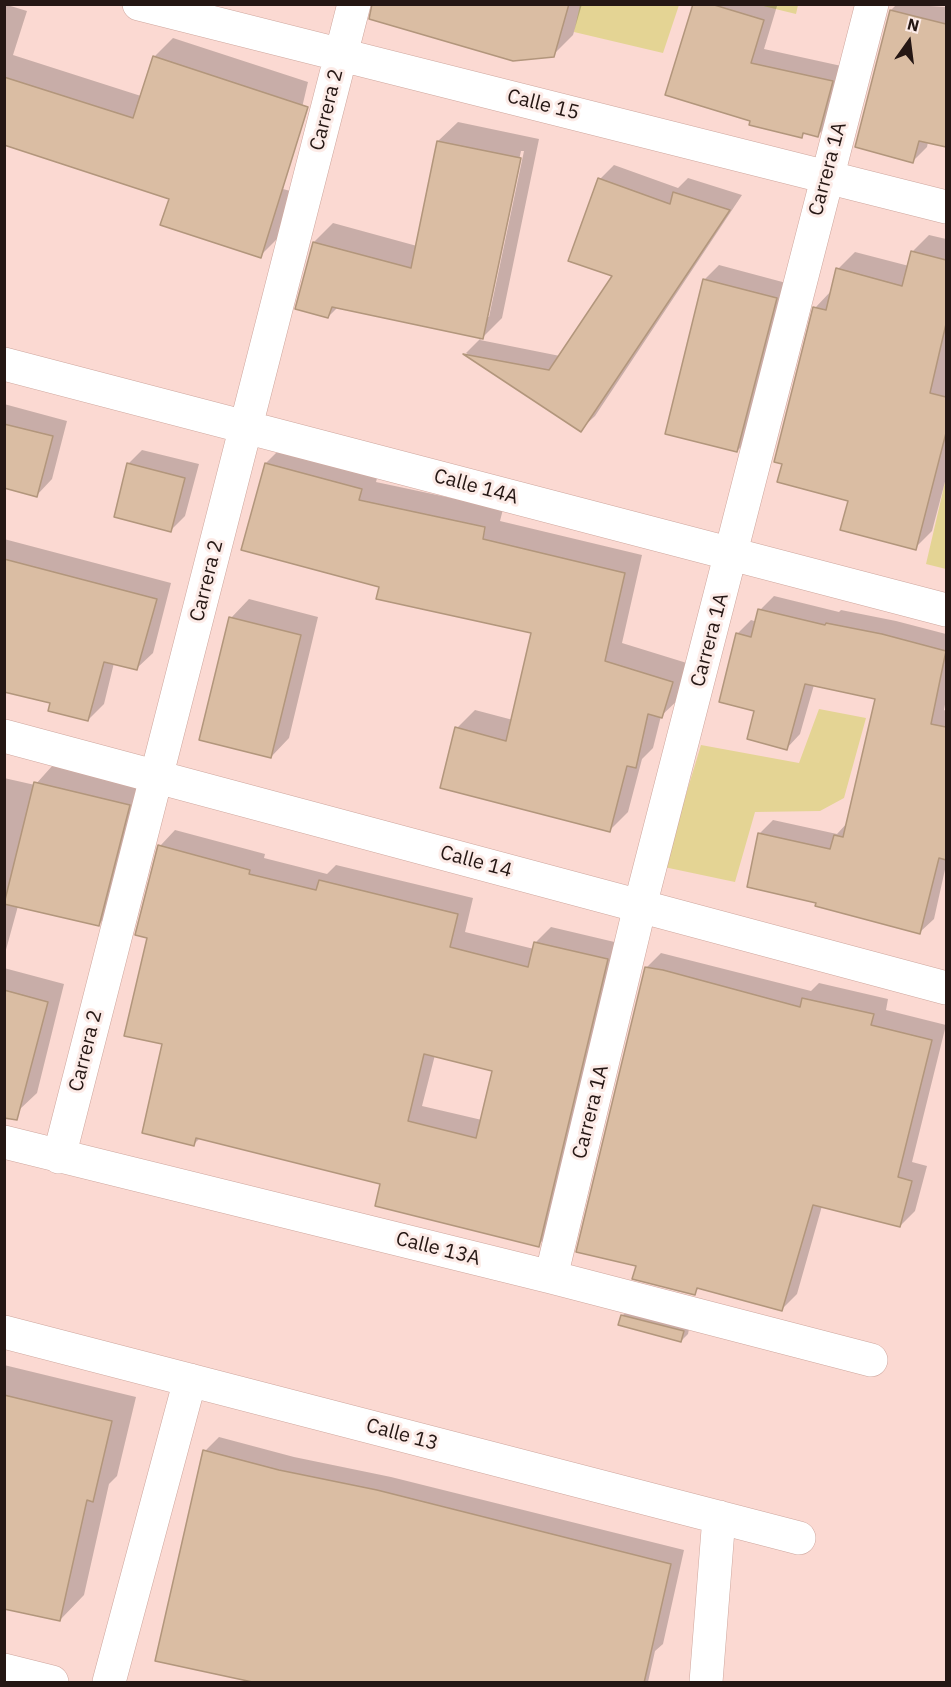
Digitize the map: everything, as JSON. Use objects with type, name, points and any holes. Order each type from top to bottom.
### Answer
[{"type":"street","name":"Calle 15","points":[[139,4],[946,207]]},
{"type":"street","name":"Carrera 2","points":[[59,1157],[354,4]]},
{"type":"street","name":"Carrera 1A","points":[[551,1277],[640,906],[732,554],[825,176],[872,4]]},
{"type":"street","name":"Calle 14A","points":[[4,364],[946,610]]},
{"type":"street","name":"Calle 14","points":[[4,736],[946,988]]},
{"type":"street","name":"Calle 13A","points":[[4,1142],[551,1277],[871,1360]]},
{"type":"street","name":"Calle 13","points":[[4,1332],[799,1538]]},
{"type":"street","points":[[109,1683],[190,1380]]},
{"type":"street","points":[[706,1683],[718,1517]]},
{"type":"street","points":[[4,1670],[52,1683]]},
{"type":"shaded area","points":[[580,4],[679,5],[663,53],[574,32]]},
{"type":"shaded area","points":[[798,4],[796,14],[759,5]]},
{"type":"shaded area","points":[[946,478],[946,569],[926,564]]},
{"type":"shaded area","points":[[819,709],[866,718],[844,798],[820,811],[755,812],[735,882],[664,867],[701,745],[799,763]]},
{"type":"building","points":[[372,4],[569,4],[554,57],[513,61],[369,19]]},
{"type":"building","points":[[693,4],[711,4],[764,20],[751,63],[833,81],[818,137],[803,133],[802,138],[749,125],[750,121],[665,95]]},
{"type":"building","points":[[890,10],[946,24],[946,147],[919,141],[913,163],[855,147]]},
{"type":"building","points":[[153,56],[308,107],[261,258],[160,225],[169,199],[4,145],[4,77],[133,118]]},
{"type":"building","points":[[437,141],[521,158],[483,339],[332,307],[328,318],[295,309],[313,242],[411,268]]},
{"type":"building","points":[[598,178],[670,204],[673,192],[730,210],[581,432],[463,354],[549,370],[612,276],[568,261]]},
{"type":"building","points":[[911,251],[946,260],[946,324],[930,393],[946,397],[946,433],[916,550],[840,530],[848,501],[777,482],[782,464],[774,462],[813,307],[826,310],[836,268],[902,286]]},
{"type":"building","points":[[703,279],[777,298],[737,452],[665,434]]},
{"type":"building","points":[[4,424],[53,436],[37,497],[4,488]]},
{"type":"building","points":[[127,463],[185,478],[171,532],[114,517]]},
{"type":"building","points":[[265,463],[362,489],[359,500],[485,527],[483,539],[625,573],[605,661],[673,682],[662,718],[648,714],[636,768],[627,766],[610,832],[440,788],[455,727],[506,741],[531,633],[376,599],[379,587],[241,550]]},
{"type":"building","points":[[4,559],[157,599],[137,670],[104,662],[88,721],[48,711],[50,703],[4,692]]},
{"type":"building","points":[[758,609],[825,625],[826,623],[882,634],[946,651],[931,724],[946,727],[946,860],[939,858],[920,934],[815,906],[816,903],[747,887],[758,833],[830,849],[834,835],[843,837],[875,699],[805,684],[787,750],[747,739],[754,711],[719,702],[736,633],[751,637]]},
{"type":"building","points":[[229,617],[301,635],[271,758],[199,740]]},
{"type":"building","points":[[34,782],[130,805],[99,926],[4,904]]},
{"type":"building","points":[[158,845],[250,870],[249,874],[316,890],[319,880],[458,914],[450,947],[528,967],[534,942],[608,959],[539,1247],[375,1206],[380,1184],[196,1138],[194,1146],[142,1133],[162,1044],[124,1036],[147,938],[135,935]],"holes":[[[424,1054],[492,1071],[476,1138],[408,1121]]]},
{"type":"building","points":[[645,967],[800,1007],[802,998],[874,1014],[871,1025],[932,1040],[898,1177],[912,1181],[900,1227],[813,1205],[782,1311],[697,1288],[695,1295],[632,1279],[636,1266],[576,1252]]},
{"type":"building","points":[[4,990],[48,1002],[17,1120],[4,1118]]},
{"type":"building","points":[[621,1315],[684,1331],[681,1342],[618,1325]]},
{"type":"building","points":[[4,1395],[112,1421],[93,1502],[87,1500],[60,1621],[4,1609]]},
{"type":"building","points":[[203,1450],[279,1470],[377,1490],[671,1564],[644,1683],[257,1683],[155,1661]]}]
